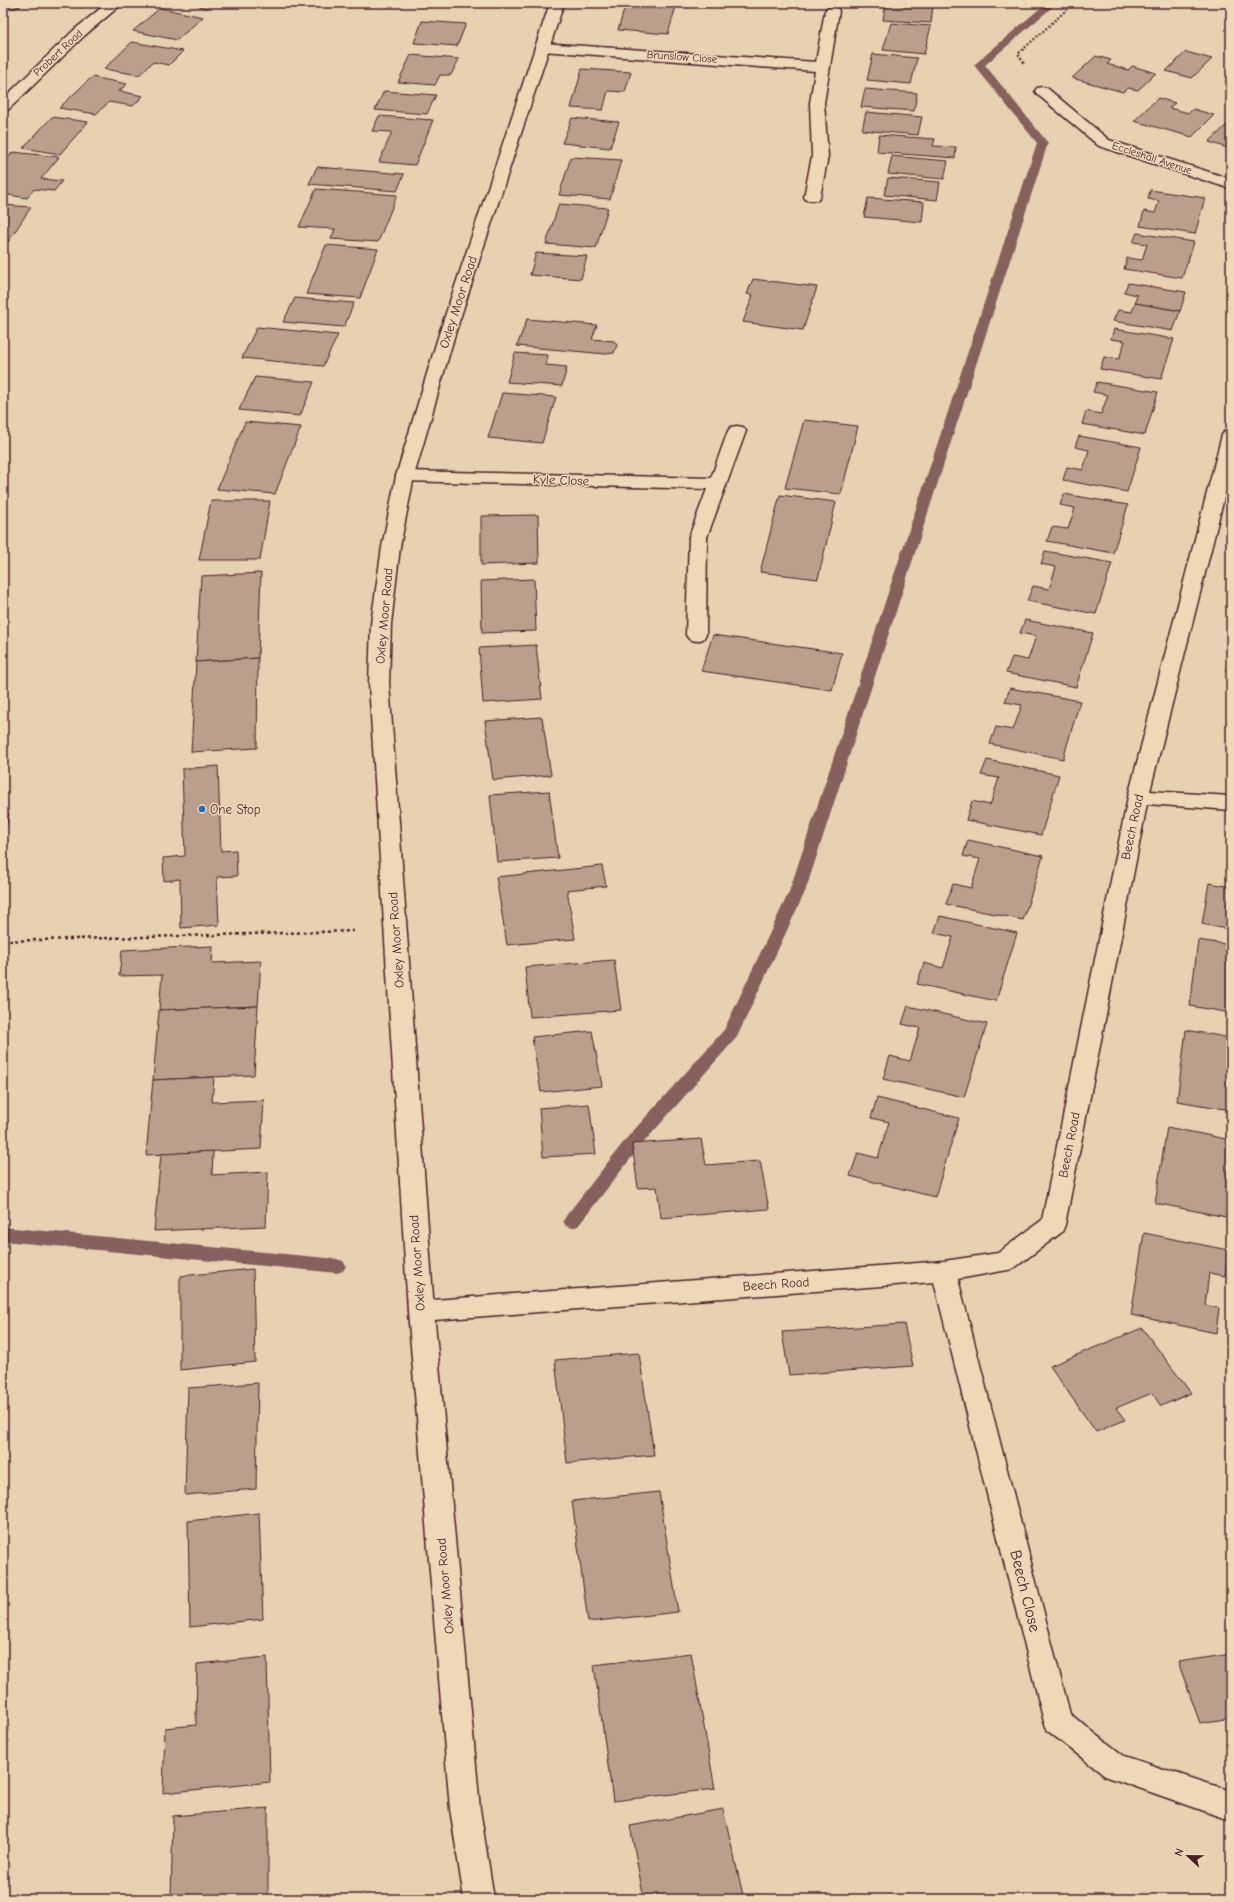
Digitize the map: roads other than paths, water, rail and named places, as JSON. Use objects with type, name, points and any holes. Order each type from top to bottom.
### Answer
[{"type":"street","points":[[3,5],[14,3]]},
{"type":"street","name":"Probert Road","points":[[3,107],[79,33],[116,3]]},
{"type":"street","name":"Oxley Moor Road","points":[[479,1899],[465,1809],[421,1311],[379,683],[381,624],[391,547],[405,476],[447,334],[557,3]]},
{"type":"street","points":[[812,197],[820,156],[817,103],[832,11]]},
{"type":"street","name":"Brunslow Close","points":[[542,47],[822,66]]},
{"type":"street","name":"Eccleshall Avenue","points":[[1042,91],[1104,143],[1231,184]]},
{"type":"street","points":[[696,635],[698,537],[737,431]]},
{"type":"street","name":"Beech Road","points":[[421,1311],[944,1271],[1004,1262],[1053,1225],[1138,797],[1231,435]]},
{"type":"street","name":"Kyle Close","points":[[405,476],[718,484]]},
{"type":"street","points":[[1138,797],[1231,803]]},
{"type":"street","name":"Beech Close","points":[[944,1271],[1058,1722],[1115,1766],[1227,1805],[1231,1805]]},
{"type":"waterway","points":[[572,1221],[632,1144],[731,1033],[797,892],[1043,143],[979,65],[1052,3]]},
{"type":"waterway","points":[[3,1234],[337,1266]]},
{"type":"place","name":"One Stop","points":[[202,809]]}]
